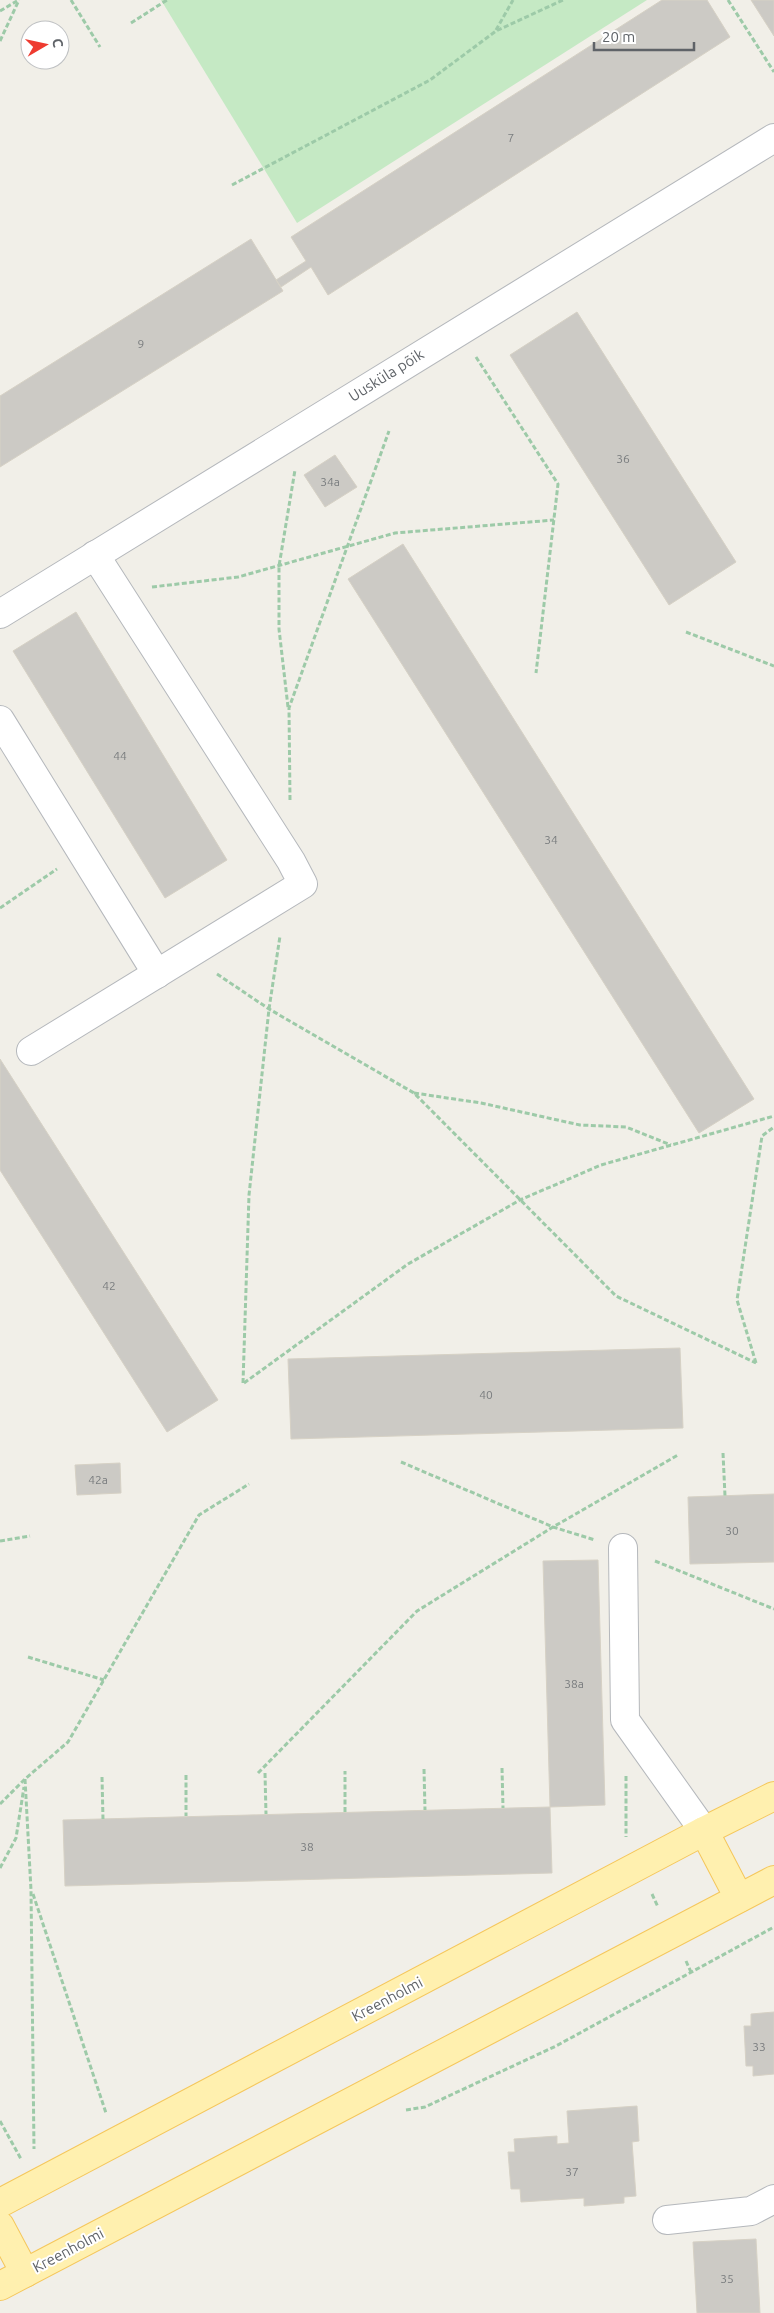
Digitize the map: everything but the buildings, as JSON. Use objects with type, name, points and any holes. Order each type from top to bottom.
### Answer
[{"type":"main road","name":"Kreenholmi","points":[[0,2202],[704,1831],[774,1796]]},
{"type":"main road","points":[[704,1831],[739,1898]]},
{"type":"main road","name":"Kreenholmi","points":[[0,2286],[774,1880]]},
{"type":"main road","points":[[0,2226],[25,2273]]},
{"type":"street","name":"Uusküla põik","points":[[0,614],[458,330],[774,138]]},
{"type":"street","points":[[31,1051],[304,884],[96,555]]},
{"type":"street","points":[[0,720],[157,974]]},
{"type":"street","points":[[623,1548],[625,1720],[704,1831]]},
{"type":"street","points":[[667,2220],[751,2211],[774,2199]]},
{"type":"path","points":[[0,11],[18,0]]},
{"type":"path","points":[[0,41],[18,0]]},
{"type":"path","points":[[71,0],[100,47]]},
{"type":"path","points":[[131,23],[168,0]]},
{"type":"path","points":[[496,31],[513,0]]},
{"type":"path","points":[[232,185],[430,80],[496,31],[563,0]]},
{"type":"path","points":[[728,0],[774,72]]},
{"type":"path","points":[[458,330],[558,484],[536,673]]},
{"type":"path","points":[[288,708],[279,629],[279,566],[301,428]]},
{"type":"path","points":[[117,591],[238,577],[395,533],[554,520]]},
{"type":"path","points":[[686,632],[774,666]]},
{"type":"path","points":[[187,955],[269,1009],[414,1093],[616,1296],[756,1363],[737,1300],[762,1136],[774,1127]]},
{"type":"path","points":[[414,1093],[539,1115],[580,1125],[626,1127],[672,1145]]},
{"type":"path","points":[[243,1383],[408,1264],[520,1200],[601,1165],[774,1116]]},
{"type":"path","points":[[723,1454],[725,1496]]},
{"type":"path","points":[[258,1773],[417,1611],[553,1527],[678,1455]]},
{"type":"path","points":[[400,1462],[553,1527],[623,1548],[774,1608]]},
{"type":"path","points":[[0,1804],[25,1779],[68,1742],[199,1515],[249,1484]]},
{"type":"path","points":[[0,1542],[30,1536]]},
{"type":"path","points":[[28,1657],[104,1680]]},
{"type":"path","points":[[502,1768],[503,1808]]},
{"type":"path","points":[[424,1769],[425,1810]]},
{"type":"path","points":[[345,1771],[345,1812]]},
{"type":"path","points":[[265,1773],[266,1814]]},
{"type":"path","points":[[186,1775],[186,1816]]},
{"type":"path","points":[[102,1777],[102,1819]]},
{"type":"path","points":[[0,1868],[16,1838],[25,1779]]},
{"type":"path","points":[[25,1779],[31,1890],[34,2152]]},
{"type":"path","points":[[31,1890],[107,2116]]},
{"type":"path","points":[[405,2110],[425,2107],[556,2046],[774,1927]]},
{"type":"green space","points":[[161,0],[647,0],[297,223]]}]
